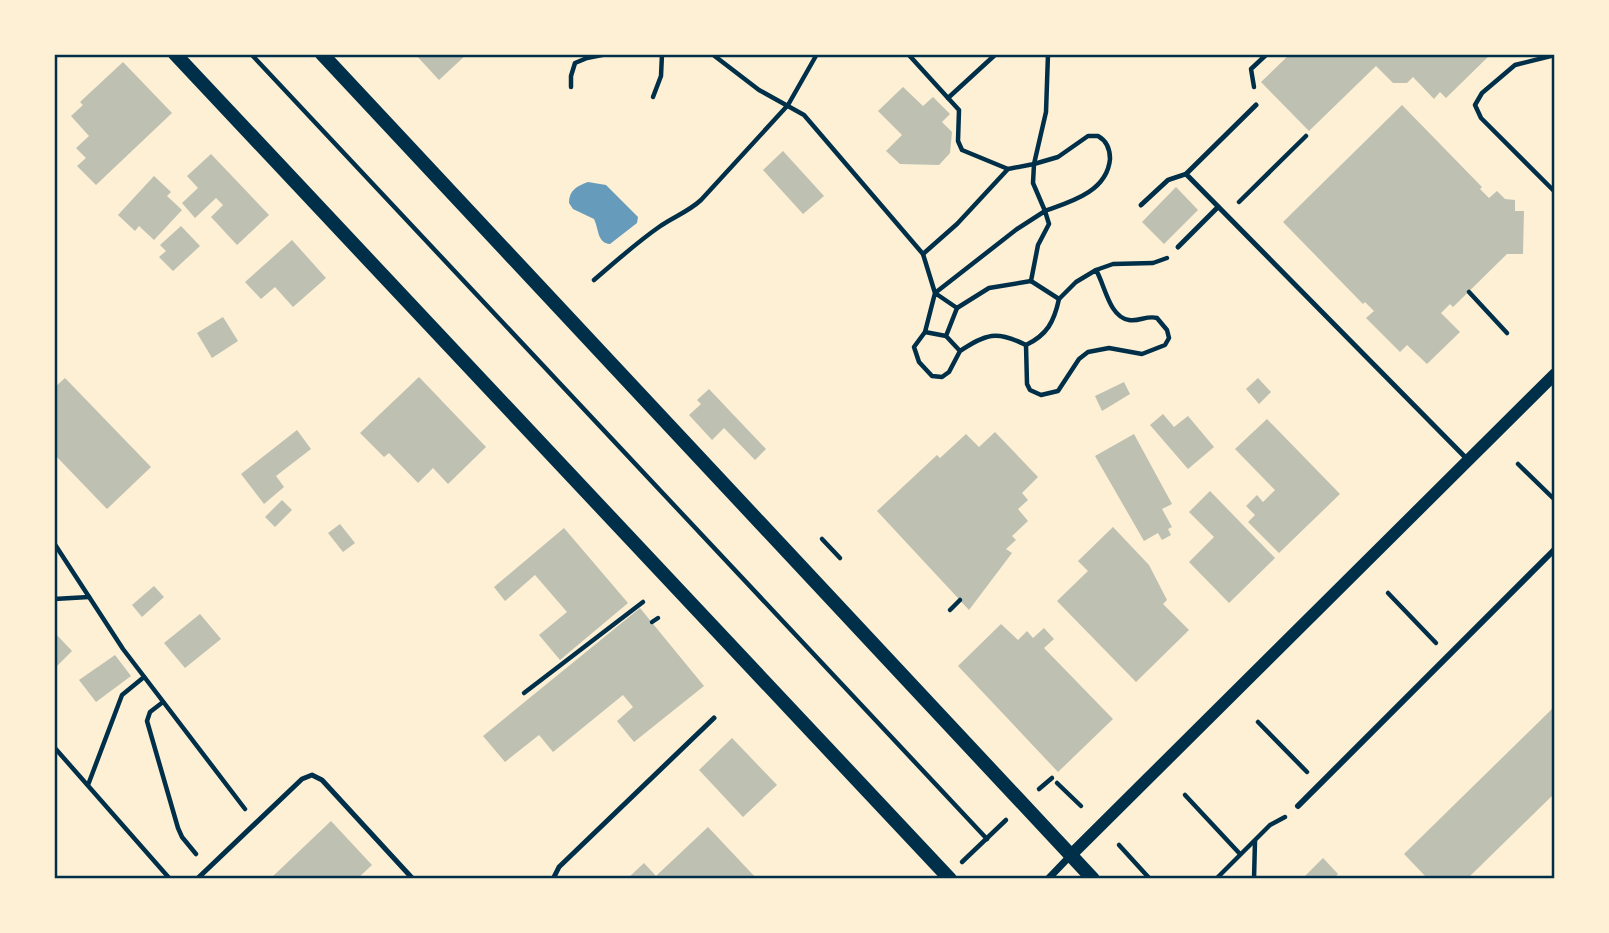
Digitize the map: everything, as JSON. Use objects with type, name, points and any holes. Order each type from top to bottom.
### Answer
[{"type":"main road","points":[[175,54],[950,879]]},
{"type":"main road","points":[[322,54],[1093,879]]},
{"type":"street","points":[[1048,879],[1555,374]]},
{"type":"street","points":[[1298,806],[1555,549]]},
{"type":"lane","points":[[1142,205],[1168,180],[1186,174],[1256,105]]},
{"type":"lane","points":[[1186,174],[1468,460]]},
{"type":"lane","points":[[1178,247],[1218,206]]},
{"type":"lane","points":[[553,879],[559,867],[714,718]]},
{"type":"lane","points":[[197,879],[302,779],[312,775],[317,776],[413,879]]},
{"type":"path","points":[[251,54],[987,839]]},
{"type":"path","points":[[571,87],[575,64],[587,58],[607,54]]},
{"type":"path","points":[[653,97],[661,76],[662,54]]},
{"type":"path","points":[[712,54],[759,90],[804,115],[923,254],[935,293],[925,332],[915,345],[914,351],[919,362],[932,376],[946,376],[960,351],[978,339],[1002,335],[1026,345],[1036,340],[1049,328],[1059,299],[1076,282],[1096,270],[1122,262],[1158,262],[1167,258],[1178,247]]},
{"type":"path","points":[[594,280],[648,235],[666,222],[688,212],[701,200],[788,105],[817,54]]},
{"type":"path","points":[[908,54],[959,110],[958,141],[962,150],[1008,169],[1058,157],[1092,135],[1102,138],[1109,148],[1107,171],[1092,190],[1076,200],[1045,211],[935,293]]},
{"type":"path","points":[[948,99],[996,54]]},
{"type":"path","points":[[1031,281],[1038,245],[1049,224],[1033,183],[1034,164],[1046,112],[1048,54]]},
{"type":"path","points":[[1256,105],[1251,69],[1266,54]]},
{"type":"path","points":[[1555,55],[1515,65],[1482,93],[1475,105],[1481,118],[1555,192]]},
{"type":"path","points":[[1226,215],[1306,136]]},
{"type":"path","points":[[923,254],[957,224],[1008,169]]},
{"type":"path","points":[[1026,345],[1027,384],[1030,390],[1041,396],[1058,391],[1079,359],[1088,352],[1109,348],[1142,354],[1165,345],[1168,338],[1164,323],[1154,316],[1133,321],[1121,317],[1112,305],[1096,270]]},
{"type":"path","points":[[946,336],[957,307],[989,288],[1031,281],[1059,299]]},
{"type":"path","points":[[1469,292],[1507,333]]},
{"type":"path","points":[[935,293],[957,307]]},
{"type":"path","points":[[925,332],[946,336],[960,351]]},
{"type":"path","points":[[1518,464],[1555,500]]},
{"type":"path","points":[[822,539],[839,558]]},
{"type":"path","points":[[54,543],[144,677],[256,823]]},
{"type":"path","points":[[1388,593],[1449,656]]},
{"type":"path","points":[[54,599],[89,597]]},
{"type":"path","points":[[950,610],[960,600]]},
{"type":"path","points":[[524,693],[643,602]]},
{"type":"path","points":[[652,622],[657,618]]},
{"type":"path","points":[[88,785],[122,695],[144,677]]},
{"type":"path","points":[[163,702],[150,712],[147,721],[178,828],[187,844],[208,868]]},
{"type":"path","points":[[1258,722],[1305,769],[1316,788]]},
{"type":"path","points":[[54,747],[170,879]]},
{"type":"path","points":[[1037,791],[1052,778]]},
{"type":"path","points":[[1057,783],[1081,806]]},
{"type":"path","points":[[1185,795],[1240,854]]},
{"type":"path","points":[[962,863],[1011,816]]},
{"type":"path","points":[[1216,879],[1270,825],[1288,816]]},
{"type":"path","points":[[1254,879],[1255,840]]},
{"type":"path","points":[[1119,845],[1150,879]]},
{"type":"water","points":[[588,182],[606,185],[638,217],[637,223],[610,244],[601,238],[594,219],[573,209],[569,203],[574,189]]},
{"type":"building","points":[[415,54],[467,54],[439,80]]},
{"type":"building","points":[[1290,54],[1491,54],[1446,98],[1440,92],[1434,99],[1413,77],[1407,83],[1393,83],[1376,66],[1309,131],[1261,82]]},
{"type":"building","points":[[123,62],[172,113],[96,185],[77,166],[86,158],[76,148],[89,136],[71,116],[83,105],[80,102]]},
{"type":"building","points":[[903,87],[923,106],[933,97],[950,114],[942,122],[952,132],[950,153],[939,165],[900,164],[886,151],[902,135],[878,111]]},
{"type":"building","points":[[1402,105],[1482,187],[1480,189],[1489,198],[1497,191],[1505,199],[1515,200],[1515,211],[1524,211],[1523,254],[1507,254],[1453,307],[1450,304],[1441,313],[1460,332],[1427,364],[1407,345],[1400,352],[1366,318],[1374,311],[1365,302],[1363,304],[1283,222]]},
{"type":"building","points":[[783,151],[824,196],[803,214],[763,170]]},
{"type":"building","points":[[211,154],[269,215],[237,245],[211,217],[223,205],[216,198],[195,218],[182,203],[198,188],[187,176]]},
{"type":"building","points":[[154,176],[171,192],[167,196],[182,210],[154,240],[139,226],[135,231],[118,215]]},
{"type":"building","points":[[1176,187],[1198,210],[1164,244],[1142,222]]},
{"type":"building","points":[[181,226],[200,246],[173,271],[159,257],[166,251],[160,245]]},
{"type":"building","points":[[292,240],[326,278],[293,307],[275,287],[261,299],[245,282]]},
{"type":"building","points":[[223,317],[238,341],[212,358],[197,333]]},
{"type":"building","points":[[419,377],[486,447],[448,484],[433,468],[418,483],[389,453],[384,457],[360,433]]},
{"type":"building","points":[[65,378],[151,467],[107,509],[54,454],[54,388]]},
{"type":"building","points":[[1258,378],[1271,392],[1259,404],[1246,389]]},
{"type":"building","points":[[1124,382],[1130,394],[1102,411],[1095,396]]},
{"type":"building","points":[[709,389],[766,449],[755,460],[724,428],[712,440],[689,415],[701,404],[697,400]]},
{"type":"building","points":[[1163,414],[1174,427],[1188,416],[1214,447],[1188,469],[1150,425]]},
{"type":"building","points":[[1267,419],[1340,494],[1279,553],[1248,522],[1255,515],[1246,506],[1257,495],[1263,502],[1275,490],[1235,449]]},
{"type":"building","points":[[297,430],[311,449],[276,476],[284,487],[264,504],[241,474]]},
{"type":"building","points":[[995,432],[1038,477],[1022,493],[1028,500],[1018,509],[1028,521],[1012,536],[1016,540],[1006,549],[1012,553],[969,610],[877,511],[937,455],[940,458],[966,434],[979,447]]},
{"type":"building","points":[[1134,434],[1172,504],[1162,509],[1172,527],[1168,529],[1171,535],[1162,540],[1158,533],[1144,541],[1095,456]]},
{"type":"building","points":[[1210,491],[1275,558],[1229,603],[1189,562],[1214,537],[1189,512]]},
{"type":"building","points":[[282,500],[292,510],[275,527],[265,517]]},
{"type":"building","points":[[340,524],[355,543],[343,552],[328,533]]},
{"type":"building","points":[[1113,527],[1149,565],[1167,600],[1163,604],[1189,630],[1136,682],[1057,601],[1088,571],[1078,561]]},
{"type":"building","points":[[564,528],[628,603],[560,660],[539,635],[567,612],[535,575],[505,601],[494,587]]},
{"type":"building","points":[[154,586],[164,597],[142,617],[132,605]]},
{"type":"building","points":[[640,608],[704,686],[634,742],[617,721],[633,707],[623,695],[553,752],[539,735],[505,762],[483,736]]},
{"type":"building","points":[[200,614],[221,639],[185,668],[164,643]]},
{"type":"building","points":[[1001,624],[1018,640],[1027,631],[1033,638],[1044,628],[1054,639],[1044,648],[1113,719],[1058,772],[958,666]]},
{"type":"building","points":[[54,632],[72,651],[54,669]]},
{"type":"building","points":[[115,655],[131,676],[96,702],[79,680]]},
{"type":"building","points":[[1555,706],[1555,793],[1467,879],[1428,879],[1404,854]]},
{"type":"building","points":[[732,738],[777,785],[743,817],[699,770]]},
{"type":"building","points":[[331,821],[372,865],[357,879],[270,879]]},
{"type":"building","points":[[708,827],[757,879],[627,879],[644,863],[656,876]]},
{"type":"building","points":[[1323,858],[1338,874],[1333,879],[1302,879]]}]
